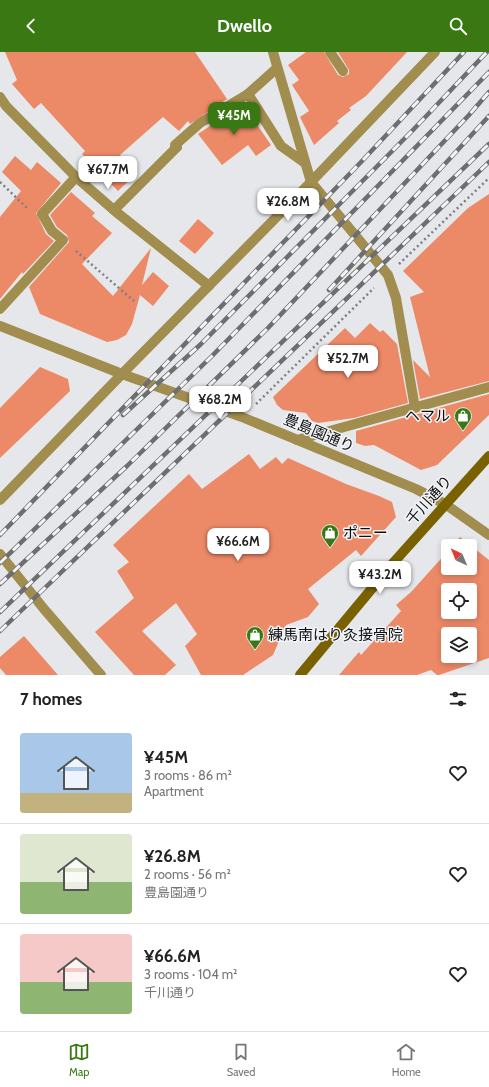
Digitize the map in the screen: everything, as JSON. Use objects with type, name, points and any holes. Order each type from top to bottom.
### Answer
[{"type":"main road","name":"千川通り","points":[[300,675],[394,562],[489,456]]},
{"type":"street","points":[[273,52],[311,182],[388,275],[396,298],[415,408]]},
{"type":"street","points":[[330,52],[344,71]]},
{"type":"street","points":[[1,497],[311,182],[436,52]]},
{"type":"street","points":[[114,210],[178,147],[175,145],[200,123],[248,94],[278,68]]},
{"type":"street","points":[[248,94],[281,146],[306,163]]},
{"type":"street","points":[[0,97],[6,106],[76,177],[114,210],[209,286]]},
{"type":"street","points":[[0,309],[63,240],[52,230],[42,214],[76,177]]},
{"type":"street","name":"豊島園通り","points":[[0,326],[122,374],[192,398],[416,489],[445,504],[489,535]]},
{"type":"street","points":[[297,440],[489,387]]},
{"type":"street","points":[[0,554],[44,609],[101,675]]},
{"type":"path","points":[[254,405],[489,178]]},
{"type":"path","points":[[0,182],[33,214],[42,214]]},
{"type":"path","points":[[63,240],[134,302]]},
{"type":"building","points":[[5,52],[195,52],[227,99],[190,124],[188,121],[179,131],[163,117],[120,155],[137,173],[118,191],[82,154],[85,151],[41,103],[34,109],[12,84],[17,80]]},
{"type":"building","points":[[306,52],[324,52],[338,75],[343,77],[349,74],[349,70],[338,52],[407,52],[366,96],[349,108],[351,110],[337,121],[339,123],[314,145],[300,117],[309,111],[292,85],[299,80],[288,65]]},
{"type":"building","points":[[245,107],[271,145],[256,156],[248,145],[222,165],[198,134],[234,110],[236,113]]},
{"type":"building","points":[[15,156],[31,170],[37,162],[61,183],[36,213],[46,234],[54,241],[23,274],[22,272],[0,299],[0,217],[21,191],[2,172]]},
{"type":"building","points":[[71,192],[95,213],[92,216],[112,233],[82,264],[113,296],[151,248],[142,285],[153,272],[169,286],[153,306],[140,295],[132,324],[126,335],[117,340],[107,342],[40,314],[29,287],[69,242],[67,235],[57,227],[50,215]]},
{"type":"building","points":[[489,194],[489,381],[420,399],[413,360],[430,377],[410,297],[424,292],[403,271],[468,208]]},
{"type":"building","points":[[198,219],[214,233],[195,254],[179,241]]},
{"type":"building","points":[[370,323],[380,332],[383,330],[397,344],[408,403],[354,418],[318,423],[312,421],[306,413],[283,410],[277,405],[273,397],[345,328],[355,338]]},
{"type":"building","points":[[40,367],[68,379],[70,391],[0,458],[0,408]]},
{"type":"building","points":[[489,394],[489,415],[437,465],[421,470],[374,445],[365,446],[356,443],[356,431]]},
{"type":"building","points":[[249,454],[260,469],[276,457],[282,464],[288,458],[346,484],[379,496],[392,502],[396,517],[361,556],[356,550],[308,589],[319,604],[308,617],[286,625],[273,655],[243,675],[201,675],[185,646],[197,634],[176,603],[142,631],[176,665],[165,675],[134,675],[95,632],[134,598],[117,571],[129,562],[113,545],[189,474],[202,489]]},
{"type":"building","points":[[477,550],[489,560],[489,658],[477,662],[477,627],[441,627],[441,663],[474,663],[439,675],[431,670],[417,675],[339,675],[359,652],[361,655],[401,611],[396,605],[411,592],[441,559],[441,575],[477,575]]},
{"type":"building","points":[[24,636],[58,675],[6,675],[0,668],[0,657]]},
{"type":"railway","points":[[0,535],[363,160],[464,52]]},
{"type":"railway","points":[[123,415],[201,344],[413,130],[487,52]]},
{"type":"railway","points":[[0,563],[212,356],[489,72]]},
{"type":"railway","points":[[0,584],[127,466],[268,328],[489,92]]},
{"type":"railway","points":[[329,290],[489,116]]},
{"type":"railway","points":[[0,612],[489,144]]},
{"type":"railway","points":[[0,631],[489,162]]},
{"type":"place","name":"ヘマル","points":[[463,431]]},
{"type":"place","name":"ポニー","points":[[330,548]]},
{"type":"place","name":"練馬南はり灸接骨院","points":[[255,650]]}]
